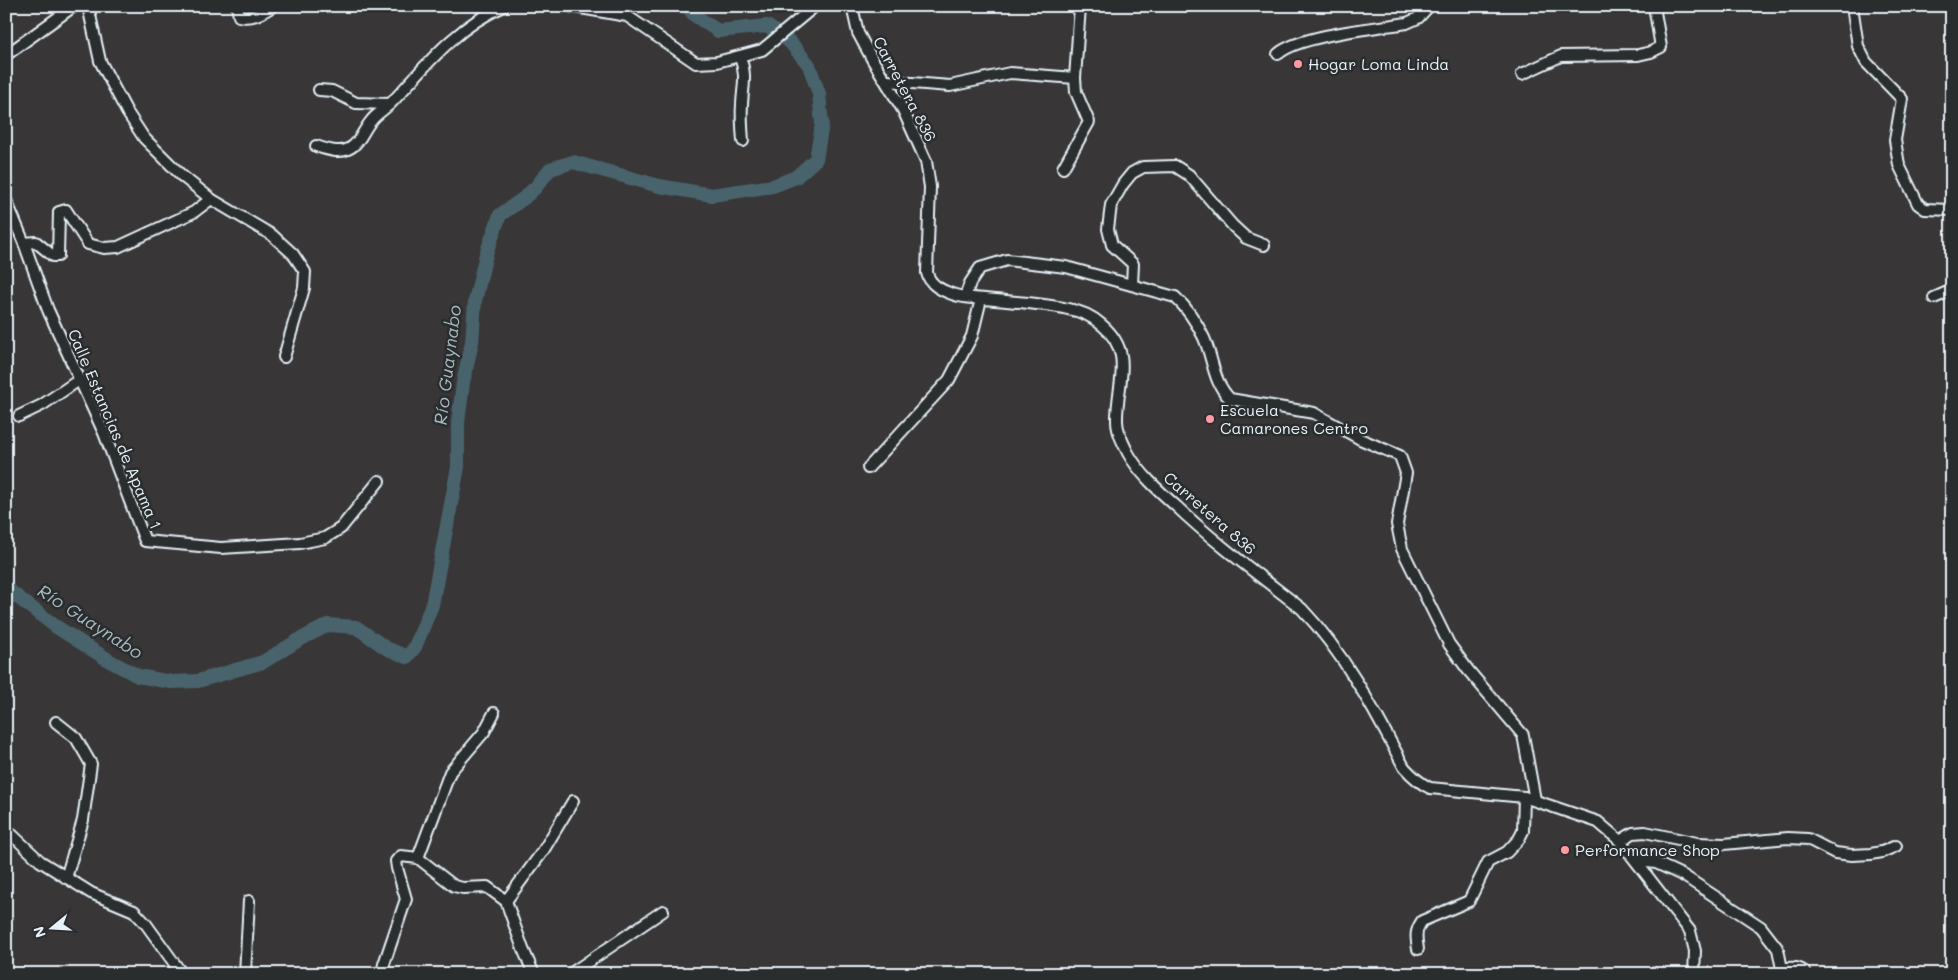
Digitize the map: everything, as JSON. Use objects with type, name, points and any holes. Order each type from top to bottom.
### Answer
[{"type":"street","points":[[6,55],[74,6]]},
{"type":"street","points":[[88,6],[100,61],[127,112],[144,138],[182,176],[211,199],[272,235],[293,254],[305,272],[304,288],[284,357]]},
{"type":"street","points":[[238,6],[239,16],[249,18],[261,14],[274,6]]},
{"type":"street","points":[[316,146],[334,152],[352,147],[371,121],[390,104],[448,42],[481,16],[504,6]]},
{"type":"street","points":[[569,6],[627,16],[696,63],[717,62],[762,50],[815,6]]},
{"type":"street","name":"Carretera 836","points":[[852,6],[858,33],[903,110],[926,161],[930,187],[929,279],[933,284],[953,295],[1069,309],[1092,316],[1104,326],[1121,354],[1122,372],[1117,422],[1121,438],[1129,455],[1161,493],[1198,527],[1302,609],[1313,621],[1330,642],[1365,696],[1404,767],[1412,776],[1430,788],[1524,797],[1598,822],[1620,841],[1637,861],[1690,931],[1695,951],[1694,974]]},
{"type":"street","points":[[1063,168],[1089,122],[1076,92],[1074,78],[1080,6]]},
{"type":"street","points":[[1278,54],[1284,48],[1322,37],[1407,24],[1418,18],[1429,6]]},
{"type":"street","points":[[1522,74],[1561,56],[1638,56],[1662,47],[1654,6]]},
{"type":"street","points":[[1852,6],[1858,46],[1866,62],[1902,100],[1895,140],[1898,165],[1918,204],[1925,208],[1952,210]]},
{"type":"street","points":[[740,57],[744,68],[746,87],[742,103],[743,141]]},
{"type":"street","points":[[887,81],[950,86],[1010,73],[1074,78]]},
{"type":"street","points":[[319,90],[332,91],[356,103],[390,104]]},
{"type":"street","points":[[1132,285],[1133,264],[1112,245],[1108,229],[1111,205],[1123,184],[1132,173],[1144,167],[1175,166],[1188,175],[1246,238],[1264,245]]},
{"type":"street","points":[[24,243],[36,242],[53,256],[58,256],[59,212],[66,210],[88,244],[104,248],[118,247],[194,212],[211,199]]},
{"type":"street","name":"Calle Estancias de Apama 1","points":[[6,200],[48,310],[104,433],[145,541],[221,548],[300,543],[325,538],[341,528],[379,481]]},
{"type":"street","points":[[965,297],[970,283],[980,268],[1007,260],[1066,267],[1175,297],[1185,306],[1204,338],[1217,380],[1222,390],[1230,399],[1314,413],[1360,439],[1400,456],[1406,472],[1398,524],[1402,549],[1449,644],[1523,735],[1535,800]]},
{"type":"street","points":[[1934,298],[1952,290]]},
{"type":"street","points":[[868,468],[949,380],[972,336],[981,299]]},
{"type":"street","points":[[19,416],[42,405],[79,380]]},
{"type":"street","points":[[418,858],[450,772],[484,732],[494,713]]},
{"type":"street","points":[[56,722],[76,738],[91,764],[83,820],[66,878]]},
{"type":"street","points":[[1418,949],[1416,935],[1422,921],[1469,901],[1488,862],[1514,846],[1523,831],[1524,797]]},
{"type":"street","points":[[506,901],[543,851],[574,801]]},
{"type":"street","points":[[6,829],[40,861],[66,878],[91,893],[134,911],[146,924],[182,974]]},
{"type":"street","points":[[1620,841],[1633,833],[1645,832],[1698,843],[1724,844],[1788,838],[1808,839],[1835,853],[1852,855],[1882,852],[1896,846]]},
{"type":"street","points":[[382,974],[406,899],[396,861],[402,856],[418,858],[454,886],[463,888],[487,887],[506,901],[534,974]]},
{"type":"street","points":[[1637,861],[1656,863],[1684,876],[1761,927],[1778,949],[1782,971],[1798,968],[1806,974]]},
{"type":"street","points":[[245,974],[249,901]]},
{"type":"street","points":[[570,974],[663,911]]},
{"type":"waterway","name":"Río Guaynabo","points":[[6,588],[55,626],[110,661],[138,676],[171,682],[198,681],[263,662],[328,625],[356,627],[386,648],[407,657],[415,647],[432,605],[458,467],[458,423],[463,383],[472,342],[475,301],[486,254],[500,215],[536,187],[550,169],[573,162],[659,186],[712,195],[773,186],[796,177],[816,159],[822,124],[819,94],[809,65],[790,42],[767,26],[718,31],[694,15],[687,6]]},
{"type":"place","name":"Hogar Loma Linda","points":[[1298,64]]},
{"type":"place","name":"Escuela Camarones Centro","points":[[1210,419]]},
{"type":"place","name":"Performance Shop","points":[[1565,850]]}]
